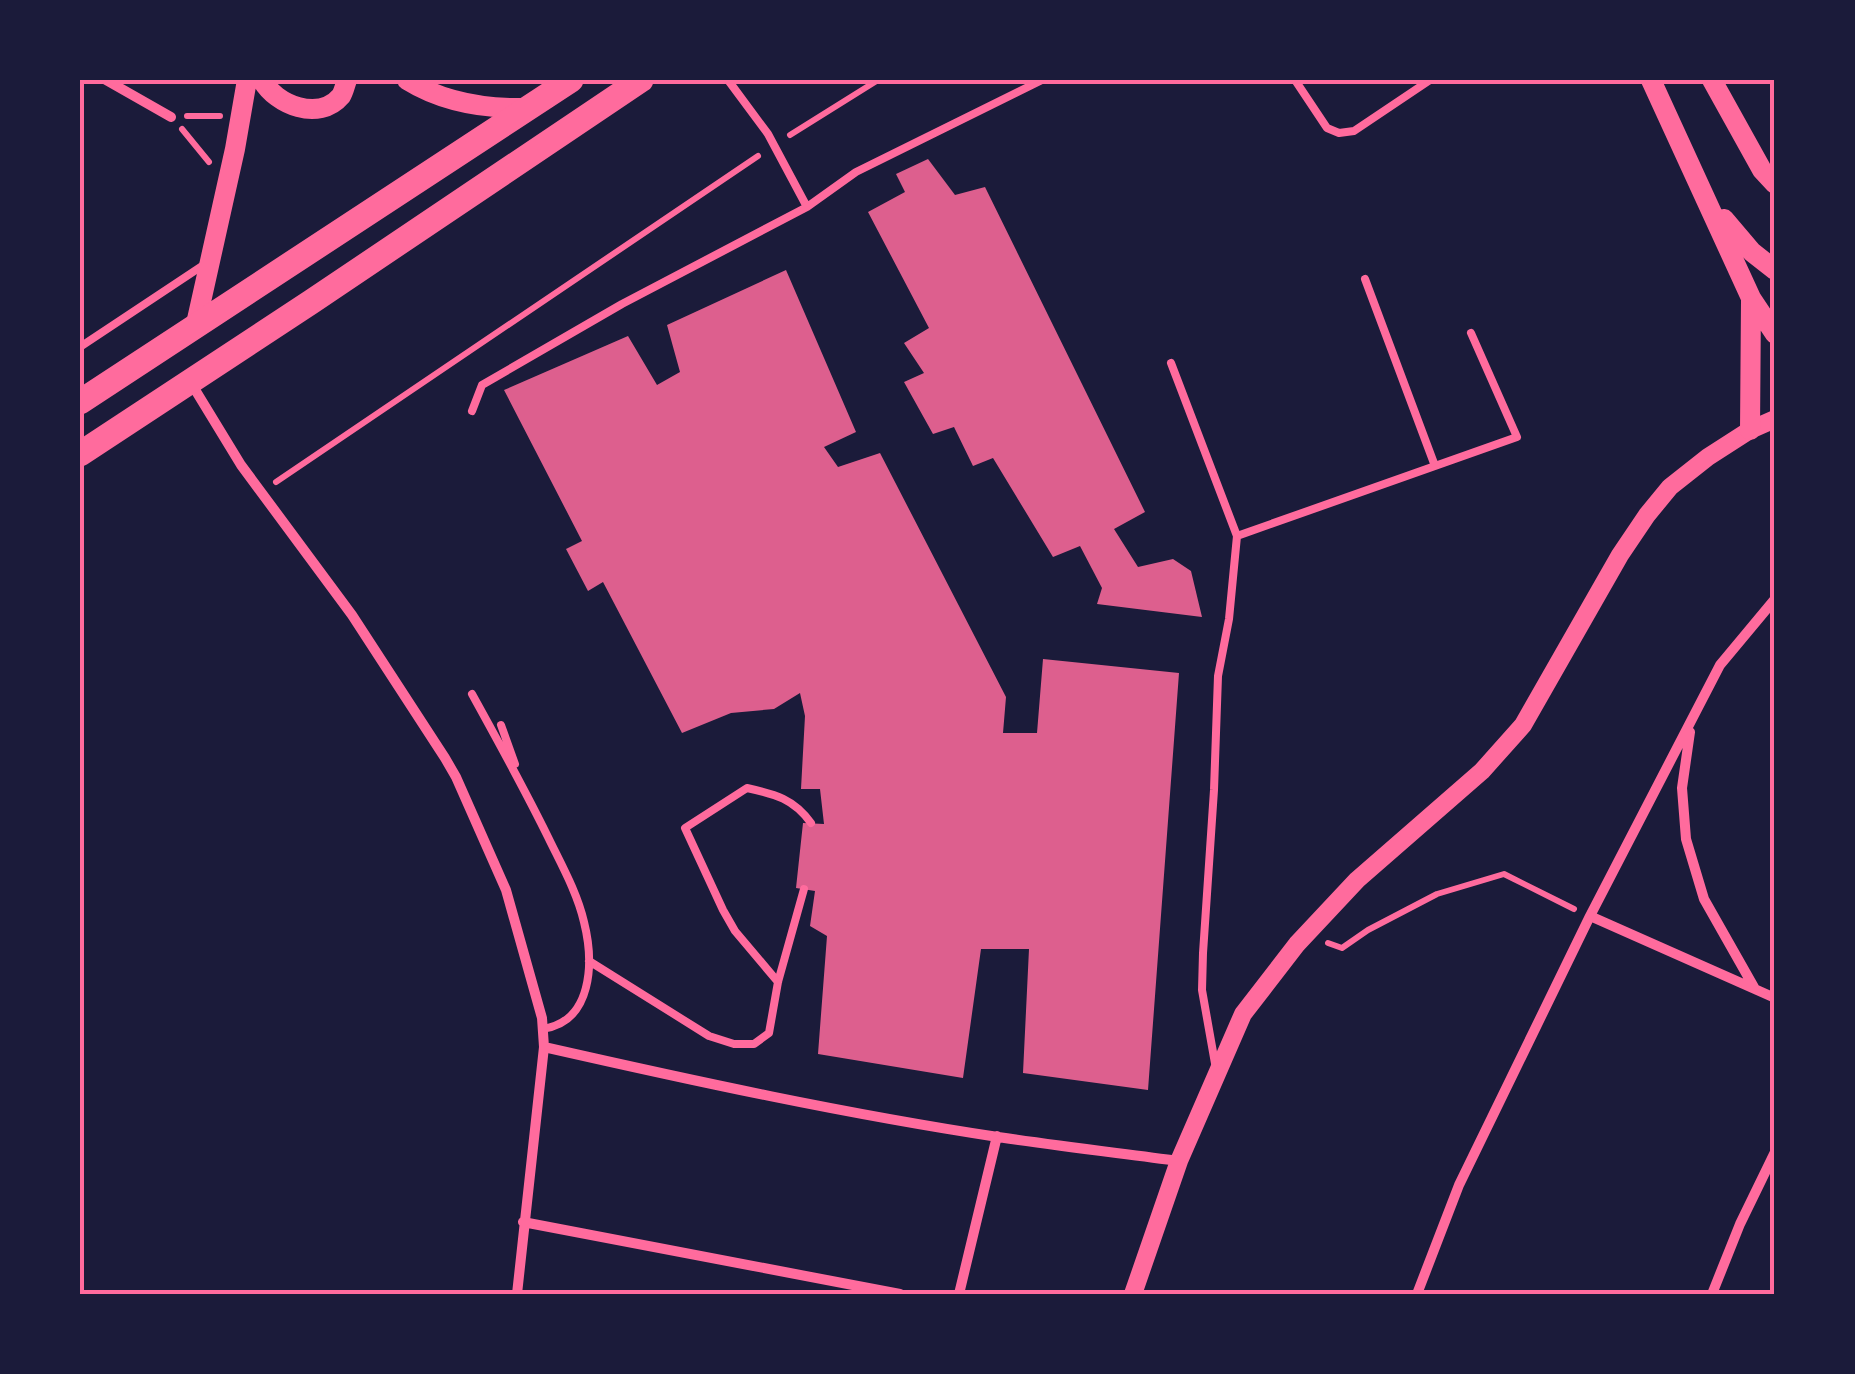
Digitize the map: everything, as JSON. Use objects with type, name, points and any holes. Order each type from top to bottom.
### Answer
[{"type":"main road","points":[[196,324],[247,80]]},
{"type":"main road","points":[[262,80],[282,102],[304,108],[323,107],[340,96],[347,80]]},
{"type":"main road","points":[[408,80],[444,98],[472,105],[527,108]]},
{"type":"main road","points":[[80,402],[570,80]]},
{"type":"main road","points":[[80,454],[641,80]]},
{"type":"main road","points":[[1651,80],[1733,233],[1775,270]]},
{"type":"main road","points":[[1651,80],[1750,298],[1775,334]]},
{"type":"main road","points":[[1712,80],[1762,170],[1775,184]]},
{"type":"main road","points":[[1750,298],[1750,430]]},
{"type":"street","points":[[106,80],[171,117]]},
{"type":"street","points":[[190,382],[241,464],[352,615],[456,777],[506,890],[542,1018],[544,1047],[517,1294]]},
{"type":"street","points":[[1133,1294],[1179,1161],[1243,1014],[1297,944],[1356,880],[1482,770],[1522,725],[1620,555],[1646,515],[1670,488],[1708,457],[1775,418]]},
{"type":"street","points":[[1417,1294],[1459,1185],[1590,916],[1720,665],[1775,599]]},
{"type":"street","points":[[1692,719],[1682,788],[1686,840],[1704,898],[1755,989]]},
{"type":"street","points":[[1590,916],[1775,998]]},
{"type":"street","points":[[544,1047],[696,1082],[997,1136],[1179,1161]]},
{"type":"street","points":[[960,1294],[997,1136]]},
{"type":"street","points":[[1712,1294],[1775,1152]]},
{"type":"street","points":[[523,1222],[900,1294]]},
{"type":"lane","points":[[728,80],[774,145],[807,207]]},
{"type":"lane","points":[[472,412],[482,385],[622,304],[807,207],[856,172],[1042,80]]},
{"type":"lane","points":[[1295,80],[1327,128],[1339,134],[1354,131],[1430,80]]},
{"type":"lane","points":[[80,347],[209,262]]},
{"type":"lane","points":[[1365,279],[1435,466]]},
{"type":"lane","points":[[1236,536],[1516,437],[1472,333]]},
{"type":"lane","points":[[1171,363],[1236,536],[1229,619],[1218,676],[1202,953],[1202,990],[1217,1075]]},
{"type":"lane","points":[[472,694],[571,885],[584,923],[588,979],[582,1000],[568,1020],[542,1029]]},
{"type":"lane","points":[[500,725],[523,787]]},
{"type":"lane","points":[[778,982],[729,920],[685,828],[747,788],[799,805],[811,823]]},
{"type":"lane","points":[[588,961],[709,1036],[734,1044],[754,1044],[769,1033],[778,982],[804,890]]},
{"type":"path","points":[[261,492],[774,145],[878,80]]},
{"type":"path","points":[[171,117],[240,115]]},
{"type":"path","points":[[171,117],[226,182]]},
{"type":"path","points":[[1342,948],[1437,894],[1504,874],[1590,916]]},
{"type":"building","points":[[928,159],[955,195],[985,187],[1145,512],[1114,529],[1138,567],[1173,559],[1191,571],[1202,617],[1097,604],[1102,588],[1080,546],[1053,557],[993,458],[973,466],[954,427],[933,434],[904,382],[924,373],[904,343],[929,328],[868,212],[905,192],[896,174]]},
{"type":"building","points":[[786,270],[856,432],[824,447],[838,467],[880,453],[1006,697],[1003,733],[1037,733],[1043,659],[1179,673],[1148,1090],[1023,1073],[1029,949],[981,949],[963,1078],[818,1054],[827,936],[810,926],[815,891],[796,888],[803,823],[824,824],[820,789],[801,789],[805,716],[800,693],[774,709],[731,713],[682,733],[603,582],[588,591],[566,549],[582,541],[504,390],[628,336],[657,385],[680,372],[667,325]]}]
